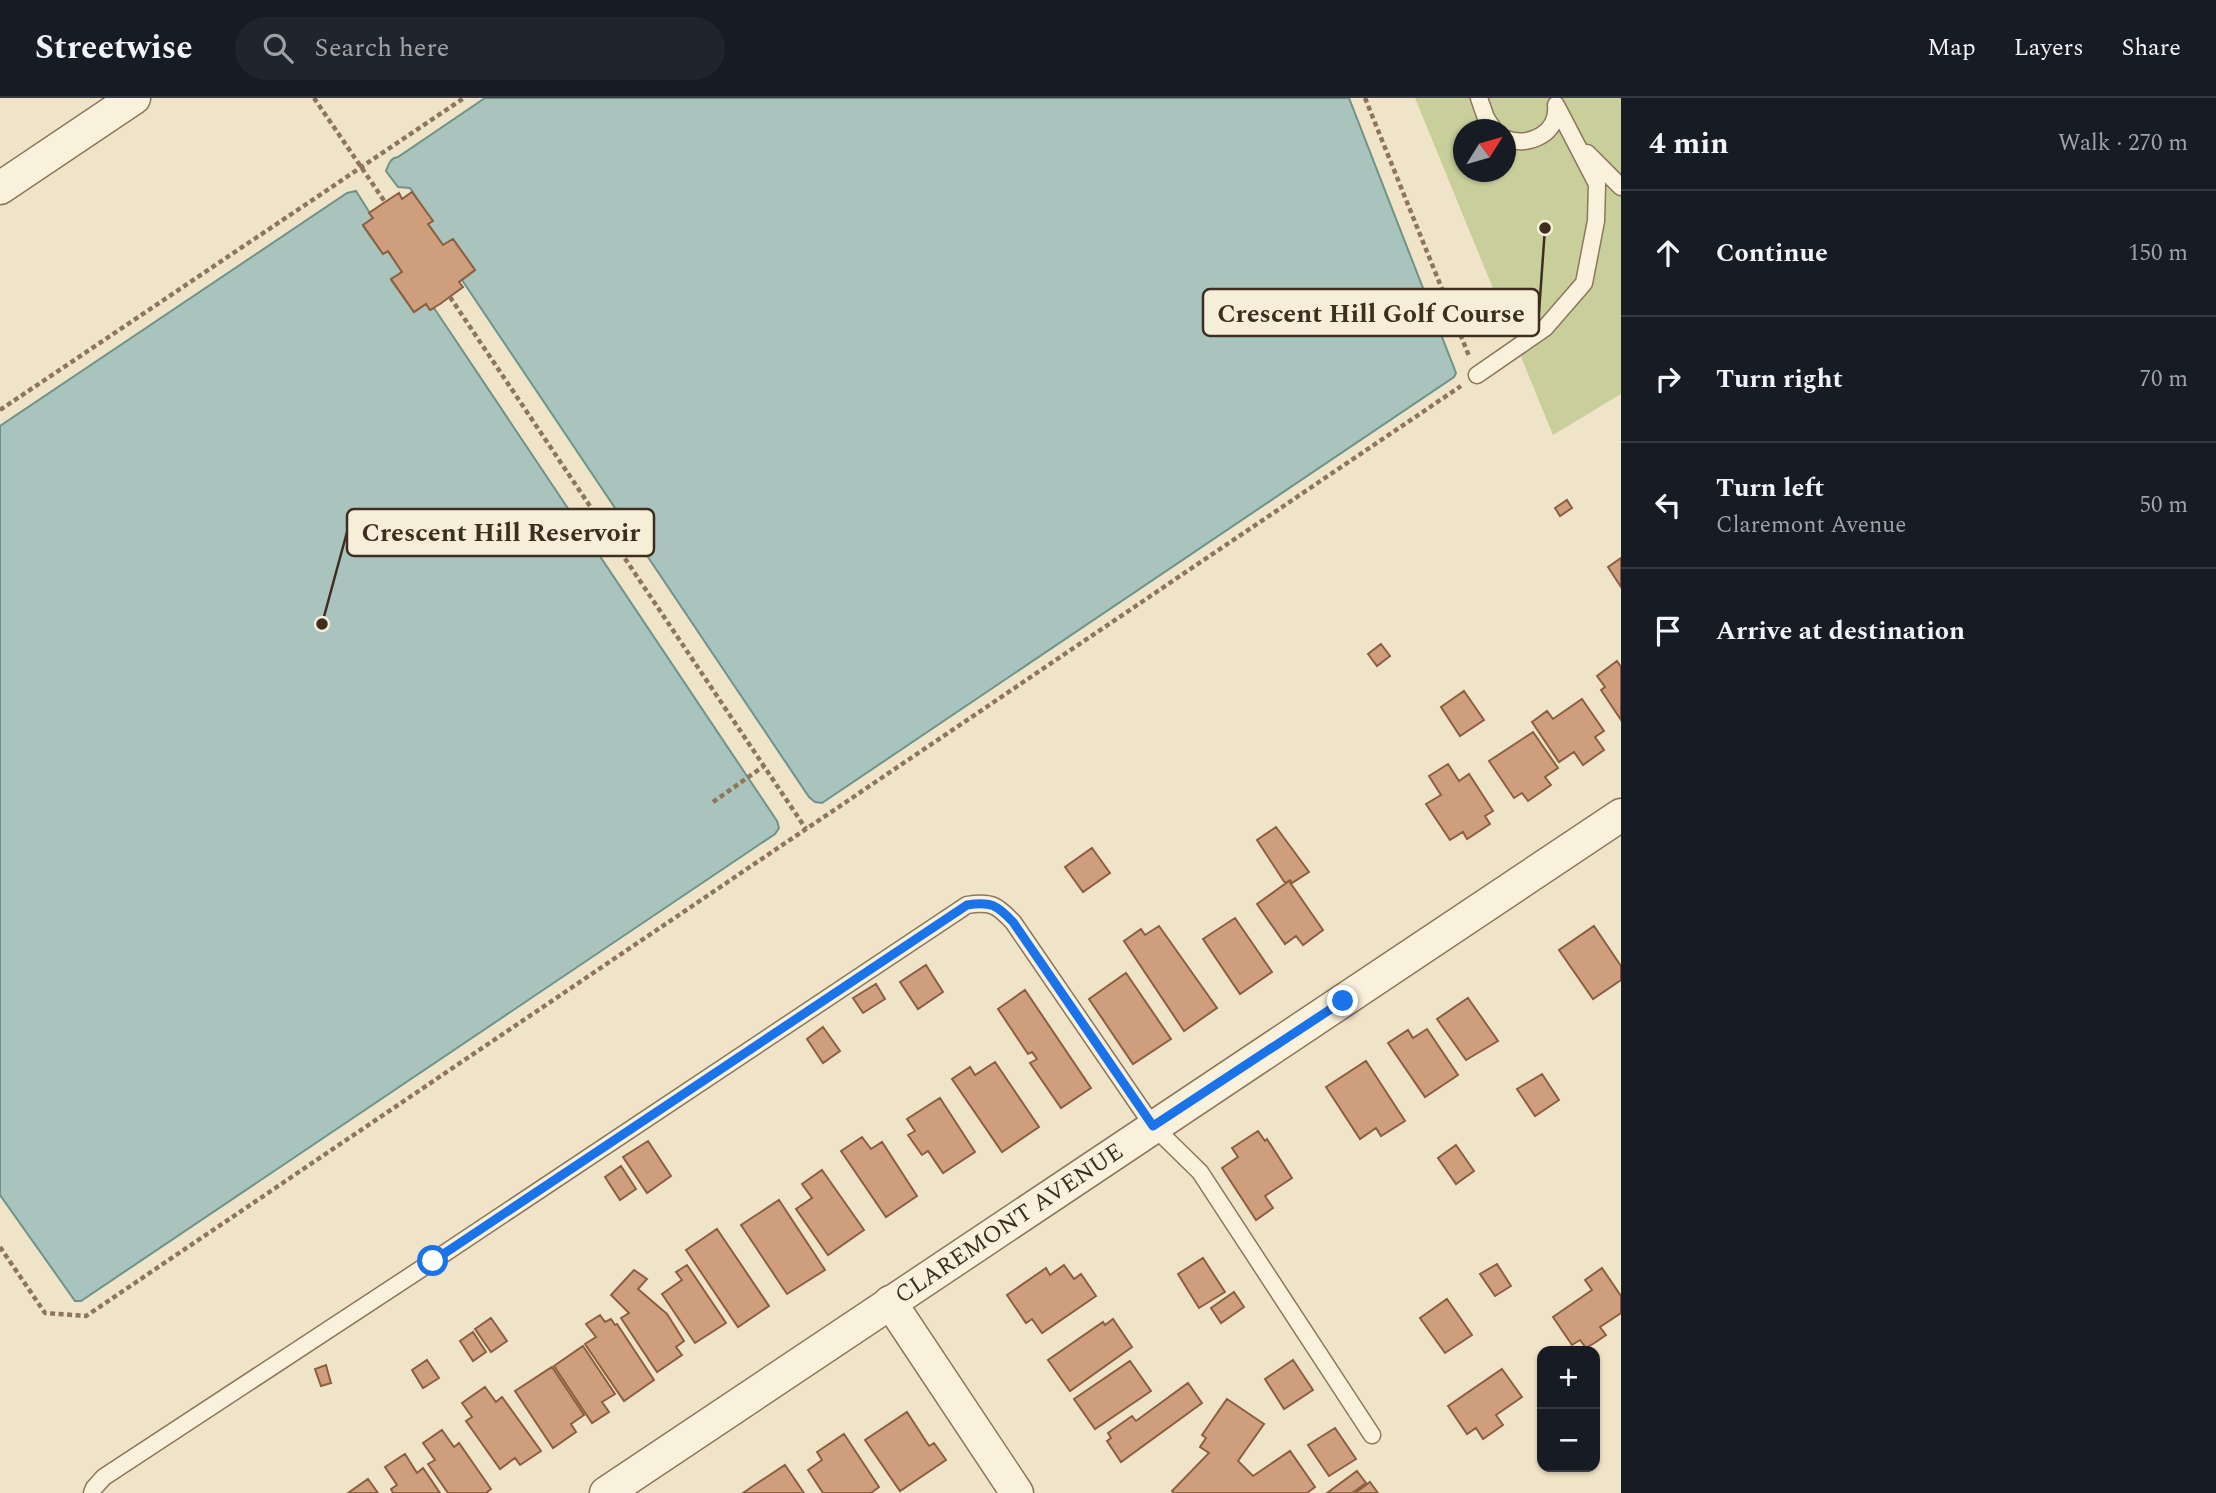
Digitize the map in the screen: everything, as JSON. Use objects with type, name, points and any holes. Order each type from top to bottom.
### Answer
[{"type":"street","points":[[0,188],[134,98]]},
{"type":"street","name":"CLAREMONT AVENUE","points":[[606,1493],[1621,815]]},
{"type":"street","points":[[890,1302],[1017,1493]]},
{"type":"lane","points":[[1479,98],[1487,119]]},
{"type":"lane","points":[[1477,375],[1545,328],[1584,283],[1596,221],[1597,184],[1555,103]]},
{"type":"lane","points":[[1516,140],[1530,141],[1547,133],[1555,117],[1555,103]]},
{"type":"lane","points":[[1575,142],[1621,187]]},
{"type":"lane","points":[[93,1493],[104,1477],[967,905],[984,902],[999,908],[1013,922],[1153,1126],[1200,1172],[1372,1435]]},
{"type":"path","points":[[314,98],[385,202]]},
{"type":"path","points":[[0,410],[464,98]]},
{"type":"path","points":[[0,1247],[45,1313],[86,1316],[1477,375],[1365,98]]},
{"type":"path","points":[[450,297],[806,829]]},
{"type":"path","points":[[713,802],[764,766]]},
{"type":"green space","points":[[1415,98],[1621,98],[1621,394],[1553,435]]},
{"type":"water","points":[[485,98],[1349,98],[1456,373],[1454,377],[822,803],[815,802],[809,797],[462,280],[475,270],[453,239],[443,245],[428,224],[432,221],[410,188],[398,187],[386,171],[393,159]]},
{"type":"water","points":[[356,191],[373,218],[363,226],[383,254],[388,251],[402,272],[391,280],[414,312],[426,304],[430,310],[434,308],[777,821],[779,828],[775,834],[81,1301],[75,1301],[0,1195],[0,426],[347,193]]},
{"type":"building","points":[[412,192],[433,221],[428,224],[443,245],[453,239],[475,270],[459,282],[463,287],[440,304],[430,310],[426,304],[414,312],[391,279],[402,272],[388,251],[383,254],[363,225],[373,218],[369,213],[385,202],[399,193],[402,199]]},
{"type":"building","points":[[1567,500],[1572,508],[1560,516],[1555,508]]},
{"type":"building","points":[[1621,558],[1621,587],[1608,567]]},
{"type":"building","points":[[1381,644],[1390,656],[1377,666],[1368,654]]},
{"type":"building","points":[[1617,661],[1621,667],[1621,720],[1601,690],[1605,687],[1597,676]]},
{"type":"building","points":[[1464,691],[1484,720],[1460,736],[1441,707]]},
{"type":"building","points":[[1582,699],[1604,731],[1595,737],[1604,750],[1583,765],[1574,752],[1559,762],[1532,722],[1547,711],[1553,719]]},
{"type":"building","points":[[1533,732],[1558,768],[1545,777],[1551,785],[1528,801],[1522,793],[1514,798],[1489,761]]},
{"type":"building","points":[[1448,764],[1459,781],[1469,774],[1493,811],[1485,816],[1490,824],[1467,839],[1463,832],[1450,840],[1426,804],[1441,795],[1429,776]]},
{"type":"building","points":[[1276,827],[1309,872],[1292,883],[1290,880],[1285,883],[1257,840]]},
{"type":"building","points":[[1092,848],[1110,873],[1083,892],[1065,867]]},
{"type":"building","points":[[1289,881],[1323,930],[1303,945],[1296,936],[1285,944],[1257,904]]},
{"type":"building","points":[[1235,918],[1272,972],[1240,994],[1203,939]]},
{"type":"building","points":[[1159,926],[1217,1008],[1184,1031],[1124,941],[1141,929],[1145,935]]},
{"type":"building","points":[[1594,926],[1621,966],[1621,980],[1593,999],[1559,950]]},
{"type":"building","points":[[926,965],[943,992],[918,1009],[900,982]]},
{"type":"building","points":[[1126,973],[1171,1039],[1133,1064],[1089,999]]},
{"type":"building","points":[[876,984],[885,999],[863,1013],[853,998]]},
{"type":"building","points":[[1025,990],[1091,1088],[1061,1108],[1030,1063],[1037,1059],[1032,1052],[1028,1054],[998,1009]]},
{"type":"building","points":[[1468,998],[1498,1041],[1466,1060],[1437,1019]]},
{"type":"building","points":[[823,1027],[840,1051],[823,1063],[807,1039]]},
{"type":"building","points":[[1427,1029],[1458,1075],[1425,1097],[1388,1043],[1408,1030],[1413,1038]]},
{"type":"building","points":[[1366,1061],[1405,1121],[1381,1136],[1376,1128],[1360,1139],[1326,1087]]},
{"type":"building","points":[[995,1062],[1039,1127],[1002,1152],[952,1079],[970,1067],[975,1075]]},
{"type":"building","points":[[1542,1074],[1559,1100],[1535,1116],[1517,1089]]},
{"type":"building","points":[[940,1098],[975,1152],[943,1173],[928,1151],[922,1155],[908,1135],[915,1131],[907,1119]]},
{"type":"building","points":[[1258,1131],[1265,1141],[1267,1139],[1292,1178],[1265,1196],[1273,1208],[1256,1220],[1222,1168],[1238,1157],[1232,1148]]},
{"type":"building","points":[[862,1137],[871,1149],[882,1142],[917,1196],[886,1217],[841,1151]]},
{"type":"building","points":[[648,1141],[671,1176],[647,1193],[623,1157]]},
{"type":"building","points":[[1456,1145],[1474,1171],[1456,1184],[1438,1158]]},
{"type":"building","points":[[621,1166],[636,1189],[620,1200],[605,1177]]},
{"type":"building","points":[[822,1170],[864,1230],[828,1255],[796,1209],[812,1198],[802,1184]]},
{"type":"building","points":[[779,1200],[825,1270],[787,1294],[741,1225]]},
{"type":"building","points":[[717,1229],[769,1306],[738,1327],[686,1250]]},
{"type":"building","points":[[1203,1258],[1225,1292],[1199,1308],[1178,1274]]},
{"type":"building","points":[[1497,1264],[1511,1286],[1495,1296],[1480,1274]]},
{"type":"building","points":[[687,1265],[726,1323],[695,1343],[662,1294],[682,1280],[676,1272]]},
{"type":"building","points":[[1064,1265],[1074,1279],[1081,1274],[1096,1296],[1042,1333],[1032,1319],[1026,1323],[1007,1295],[1046,1268],[1050,1275]]},
{"type":"building","points":[[1602,1268],[1621,1296],[1621,1313],[1600,1327],[1606,1335],[1596,1342],[1584,1346],[1580,1340],[1572,1345],[1553,1317],[1592,1290],[1585,1280]]},
{"type":"building","points":[[634,1270],[647,1279],[638,1289],[667,1314],[684,1341],[676,1347],[682,1355],[657,1372],[621,1318],[629,1313],[611,1295]]},
{"type":"building","points":[[1234,1292],[1244,1307],[1221,1323],[1211,1308]]},
{"type":"building","points":[[1447,1299],[1472,1335],[1445,1353],[1420,1318]]},
{"type":"building","points":[[600,1315],[605,1322],[611,1319],[617,1324],[654,1380],[624,1401],[585,1344],[596,1337],[586,1324]]},
{"type":"building","points":[[491,1318],[507,1341],[491,1352],[475,1329]]},
{"type":"building","points":[[1113,1319],[1132,1347],[1070,1391],[1048,1360],[1103,1322],[1105,1325]]},
{"type":"building","points":[[473,1332],[486,1352],[473,1361],[460,1341]]},
{"type":"building","points":[[583,1346],[615,1394],[602,1402],[609,1412],[592,1423],[554,1366]]},
{"type":"building","points":[[427,1360],[439,1378],[423,1388],[412,1370]]},
{"type":"building","points":[[1293,1360],[1313,1390],[1284,1409],[1265,1379]]},
{"type":"building","points":[[1130,1361],[1151,1391],[1095,1429],[1074,1399]]},
{"type":"building","points":[[326,1365],[331,1383],[321,1386],[315,1369]]},
{"type":"building","points":[[552,1367],[584,1415],[571,1424],[576,1432],[553,1448],[515,1391]]},
{"type":"building","points":[[1502,1369],[1522,1397],[1496,1415],[1503,1425],[1483,1439],[1476,1428],[1467,1434],[1448,1406]]},
{"type":"building","points":[[1188,1383],[1202,1403],[1121,1462],[1107,1441],[1111,1438],[1108,1433],[1132,1416],[1136,1421]]},
{"type":"building","points":[[485,1387],[496,1402],[502,1397],[541,1451],[520,1465],[515,1458],[500,1469],[466,1421],[472,1417],[462,1403]]},
{"type":"building","points":[[1227,1399],[1264,1424],[1238,1461],[1253,1476],[1290,1451],[1315,1487],[1307,1493],[1172,1491],[1209,1453],[1200,1447],[1206,1438],[1202,1435]]},
{"type":"building","points":[[907,1412],[929,1446],[934,1443],[946,1460],[900,1491],[865,1440]]},
{"type":"building","points":[[1335,1428],[1356,1459],[1329,1476],[1308,1445]]},
{"type":"building","points":[[442,1430],[454,1447],[459,1443],[491,1489],[486,1493],[448,1493],[428,1464],[435,1460],[423,1443]]},
{"type":"building","points":[[844,1434],[879,1487],[871,1493],[823,1493],[808,1470],[822,1460],[817,1452]]},
{"type":"building","points":[[405,1454],[417,1473],[423,1468],[440,1493],[393,1493],[391,1489],[397,1485],[385,1467]]},
{"type":"building","points":[[785,1465],[804,1493],[743,1493],[753,1486]]},
{"type":"building","points":[[1357,1471],[1366,1483],[1352,1493],[1327,1493]]},
{"type":"building","points":[[368,1479],[378,1493],[348,1493]]},
{"type":"building","points":[[1370,1482],[1378,1493],[1355,1493],[1362,1488]]},
{"type":"place","name":"Crescent Hill Golf Course","points":[[1545,228]]},
{"type":"place","name":"Crescent Hill Reservoir","points":[[322,624]]},
{"type":"route","points":[[433,1261],[967,905],[984,902],[999,908],[1013,922],[1153,1126],[1343,1001]]}]
